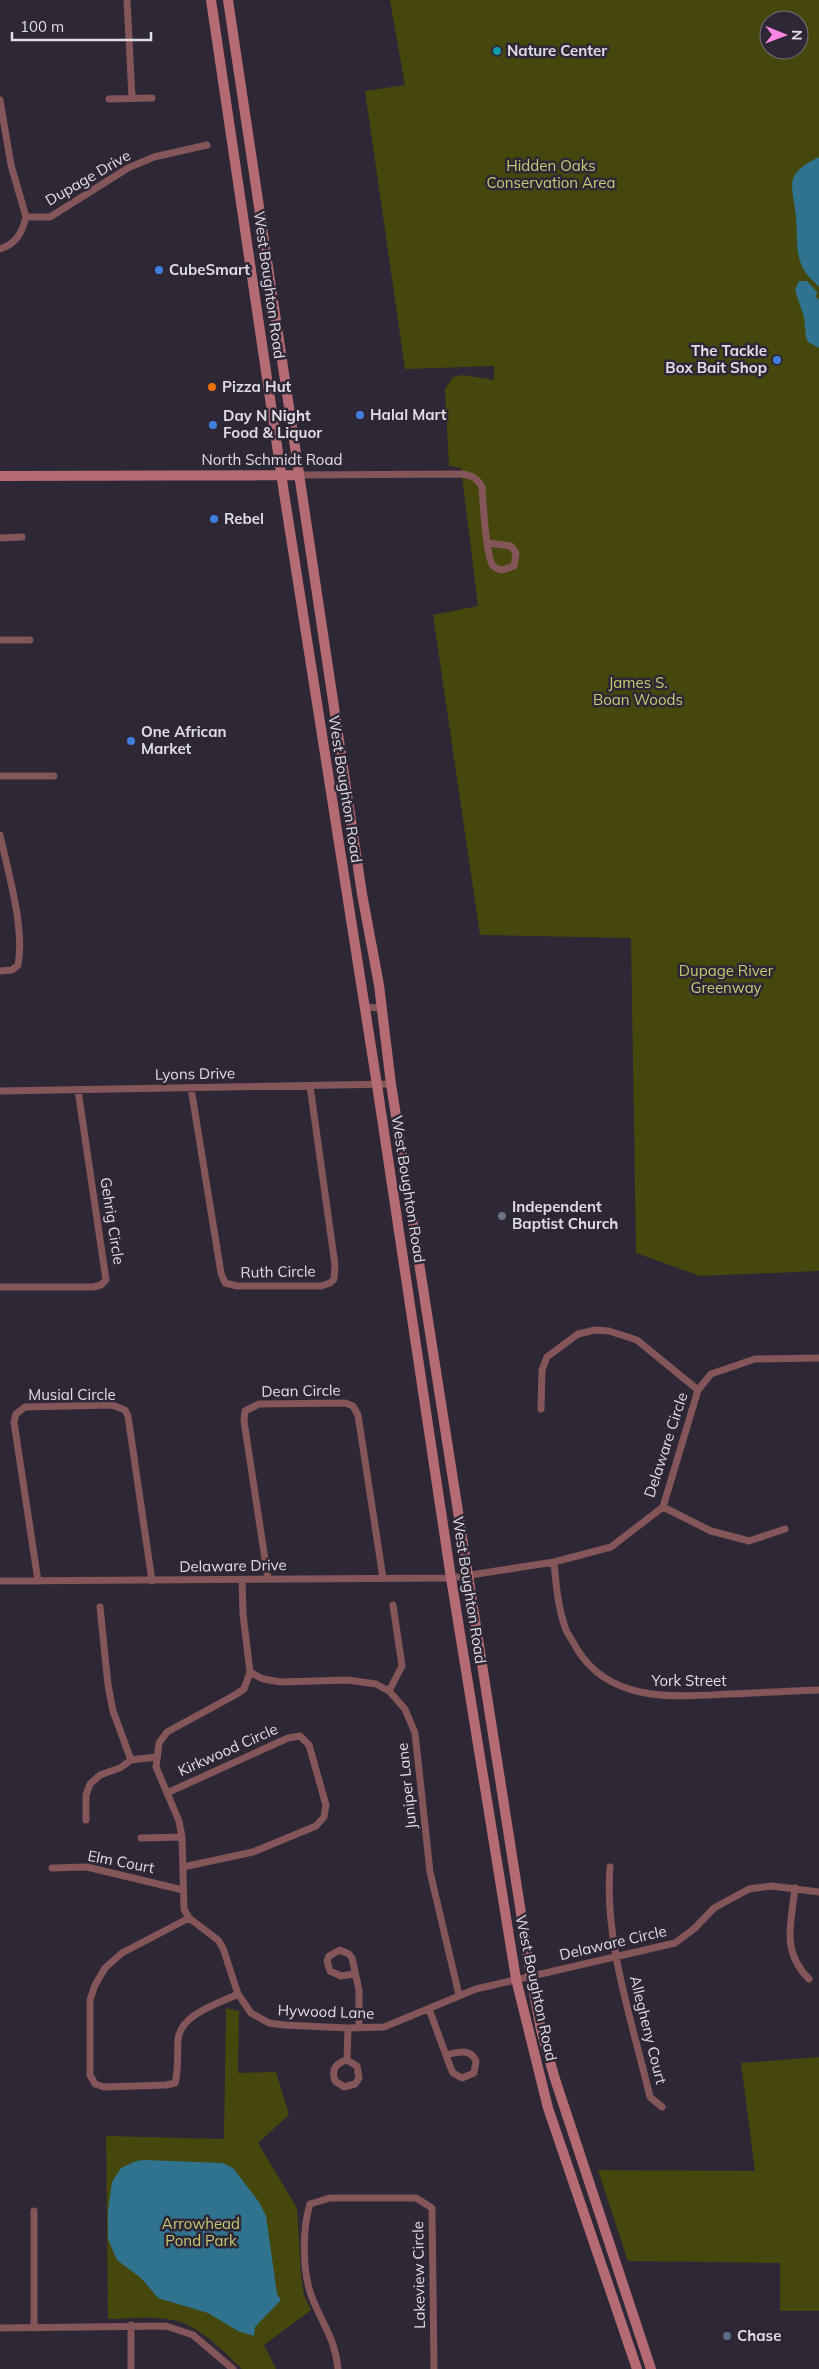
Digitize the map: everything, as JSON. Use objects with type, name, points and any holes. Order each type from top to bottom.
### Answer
[{"type":"main road","name":"West Boughton Road","points":[[211,0],[281,475],[377,1084],[451,1578],[516,1979],[548,2108],[636,2369]]},
{"type":"main road","name":"West Boughton Road","points":[[228,0],[381,1008],[390,1084],[530,1977],[554,2079],[651,2369]]},
{"type":"main road","name":"North Schmidt Road","points":[[0,476],[299,475]]},
{"type":"street","points":[[127,0],[132,98]]},
{"type":"street","points":[[109,99],[152,98]]},
{"type":"street","points":[[0,100],[11,165],[26,217],[23,228],[17,238],[11,245],[0,249]]},
{"type":"street","name":"Dupage Drive","points":[[26,217],[50,217],[128,168],[154,157],[207,144]]},
{"type":"street","name":"North Schmidt Road","points":[[299,475],[463,474],[472,476],[479,481],[482,487],[488,543],[490,558],[494,566],[502,570],[514,566],[516,553],[511,546],[488,543]]},
{"type":"street","points":[[0,538],[22,537]]},
{"type":"street","points":[[0,640],[30,640]]},
{"type":"street","points":[[0,776],[54,776]]},
{"type":"street","points":[[0,835],[19,931],[20,954],[18,965],[12,970],[0,971]]},
{"type":"street","points":[[364,1007],[381,1008]]},
{"type":"street","name":"Lyons Drive","points":[[0,1091],[390,1084]]},
{"type":"street","name":"Ruth Circle","points":[[191,1088],[221,1273],[225,1283],[237,1286],[321,1286],[330,1283],[334,1279],[335,1265],[310,1086]]},
{"type":"street","name":"Gehrig Circle","points":[[0,1287],[93,1287],[101,1285],[106,1280],[78,1090]]},
{"type":"street","points":[[393,1189],[407,1190]]},
{"type":"street","points":[[541,1409],[542,1370],[547,1357],[578,1334],[595,1330],[609,1331],[637,1340],[698,1390],[711,1374],[755,1359],[819,1358]]},
{"type":"street","name":"Delaware Circle","points":[[466,1576],[554,1562],[611,1547],[662,1507],[698,1390]]},
{"type":"street","name":"Dean Circle","points":[[268,1579],[244,1420],[245,1412],[259,1404],[345,1403],[353,1406],[358,1415],[383,1578]]},
{"type":"street","name":"Musial Circle","points":[[38,1581],[14,1422],[16,1414],[25,1407],[112,1405],[125,1410],[128,1416],[152,1581]]},
{"type":"street","points":[[662,1507],[711,1531],[750,1541],[784,1529]]},
{"type":"street","name":"York Street","points":[[554,1562],[558,1600],[566,1631],[582,1657],[595,1672],[616,1685],[646,1695],[678,1697],[819,1690]]},
{"type":"street","name":"Delaware Drive","points":[[0,1582],[451,1578],[466,1576]]},
{"type":"street","points":[[238,1994],[190,2018],[181,2027],[178,2039],[179,2070],[175,2082],[166,2086],[104,2087],[95,2084],[90,2075],[90,2010],[95,1985],[105,1968],[122,1953],[189,1918],[184,1909],[182,1837],[175,1806],[156,1767],[156,1756],[159,1743],[167,1732],[244,1688],[250,1672],[243,1614],[242,1580]]},
{"type":"street","points":[[389,1691],[402,1666],[393,1605]]},
{"type":"street","points":[[100,1607],[108,1685],[113,1711],[131,1760]]},
{"type":"street","name":"Juniper Lane","points":[[250,1672],[263,1679],[281,1682],[348,1680],[376,1684],[389,1691],[405,1709],[415,1733],[430,1872],[459,1995]]},
{"type":"street","name":"Kirkwood Circle","points":[[168,1792],[288,1738],[300,1736],[309,1745],[326,1805],[324,1818],[316,1826],[253,1852],[183,1867]]},
{"type":"street","points":[[86,1820],[86,1795],[90,1784],[100,1776],[120,1768],[131,1760],[156,1756]]},
{"type":"street","points":[[140,1838],[182,1837]]},
{"type":"street","name":"Elm Court","points":[[52,1868],[87,1867],[183,1890]]},
{"type":"street","name":"Allegheny Court","points":[[610,1867],[608,1893],[616,1956],[650,2097],[662,2107]]},
{"type":"street","name":"Delaware Circle","points":[[516,1979],[675,1943],[695,1928],[714,1908],[749,1889],[772,1886],[819,1892]]},
{"type":"street","points":[[795,1888],[790,1932],[791,1953],[798,1968],[809,1979]]},
{"type":"street","name":"Hywood Lane","points":[[189,1918],[218,1940],[223,1948],[238,1994],[251,2013],[269,2023],[348,2028],[384,2027],[459,1995],[516,1979]]},
{"type":"street","points":[[354,1974],[335,1975],[327,1967],[329,1956],[340,1950],[349,1954],[353,1961],[354,1974],[359,1990],[359,2028]]},
{"type":"street","points":[[429,2009],[446,2055],[453,2073],[458,2076],[468,2076],[474,2073],[476,2061],[470,2053],[466,2051],[446,2055]]},
{"type":"street","points":[[347,2060],[348,2028]]},
{"type":"street","name":"Lakeview Circle","points":[[338,2369],[336,2348],[312,2298],[305,2263],[306,2217],[310,2204],[330,2198],[416,2198],[432,2208],[434,2369]]},
{"type":"street","points":[[34,2211],[34,2328]]},
{"type":"street","points":[[131,2325],[132,2369]]},
{"type":"street","points":[[0,2328],[166,2326],[193,2335],[233,2369]]},
{"type":"green space","points":[[390,0],[819,0],[819,1271],[700,1276],[636,1253],[631,938],[480,935],[433,615],[478,606],[461,468],[449,466],[445,389],[453,377],[463,375],[494,380],[494,366],[405,369],[365,91],[405,85]]},
{"type":"green space","name":"Arrowhead Pond Park","points":[[226,2008],[239,2011],[238,2073],[276,2072],[289,2115],[258,2143],[297,2208],[301,2275],[304,2295],[311,2310],[264,2345],[276,2369],[242,2369],[203,2334],[188,2325],[169,2319],[108,2319],[106,2136],[224,2139]]},
{"type":"green space","points":[[819,2057],[819,2311],[780,2311],[780,2263],[628,2261],[598,2170],[755,2171],[741,2063]]},
{"type":"water","points":[[819,157],[819,287],[807,275],[800,260],[797,246],[792,182],[799,169]]},
{"type":"water","points":[[799,281],[807,281],[817,292],[816,297],[819,300],[819,348],[808,342],[806,337],[804,317],[795,290]]},
{"type":"water","points":[[136,2161],[223,2163],[233,2168],[259,2202],[266,2216],[277,2294],[281,2300],[255,2327],[254,2336],[238,2331],[208,2313],[158,2298],[141,2278],[117,2260],[108,2239],[108,2211],[112,2182],[121,2168]]},
{"type":"place","name":"Nature Center","points":[[497,51]]},
{"type":"place","name":"CubeSmart","points":[[159,270]]},
{"type":"place","name":"The Tackle Box Bait Shop","points":[[777,360]]},
{"type":"place","name":"Pizza Hut","points":[[212,387]]},
{"type":"place","name":"Halal Mart","points":[[360,415]]},
{"type":"place","name":"Day N Night Food & Liquor","points":[[213,425]]},
{"type":"place","name":"Rebel","points":[[214,519]]},
{"type":"place","name":"One African Market","points":[[131,741]]},
{"type":"place","name":"Independent Baptist Church","points":[[502,1216]]},
{"type":"place","name":"Chase","points":[[727,2336]]},
{"type":"park label","name":"Hidden Oaks Conservation Area","points":[[551,174]]},
{"type":"park label","name":"James S. Boan Woods","points":[[638,692]]},
{"type":"park label","name":"Dupage River Greenway","points":[[726,980]]}]
